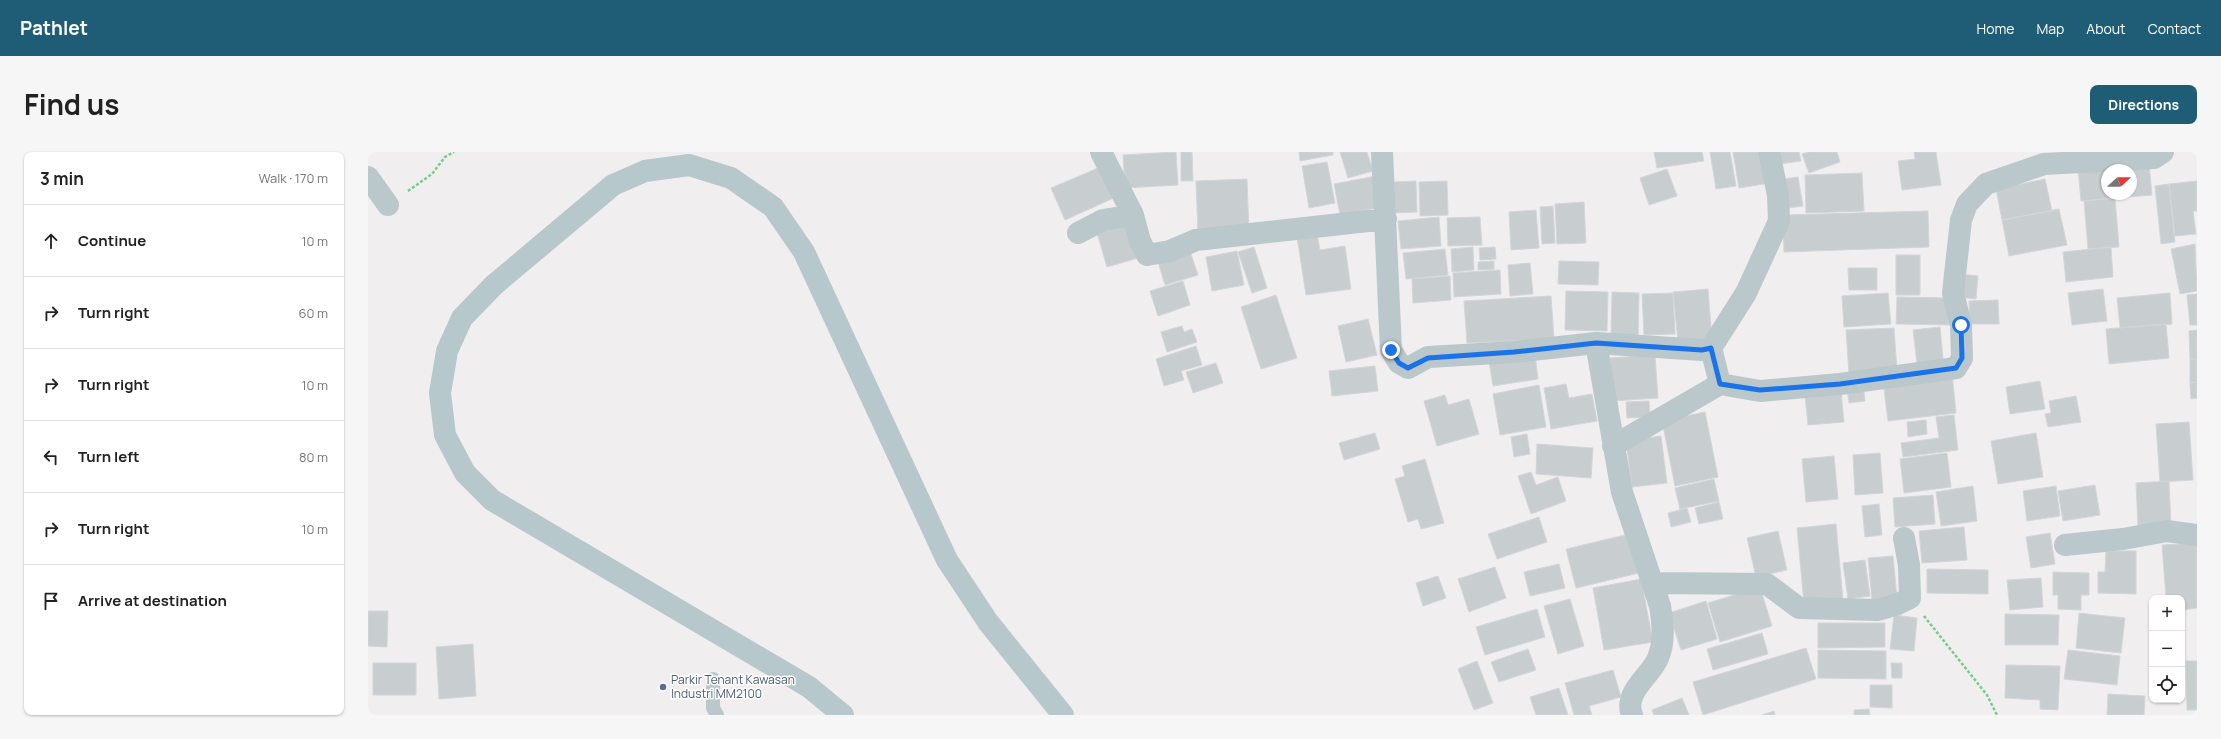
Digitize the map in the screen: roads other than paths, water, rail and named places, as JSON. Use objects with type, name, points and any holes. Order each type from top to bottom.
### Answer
[{"type":"main road","points":[[843,715],[810,687],[492,500],[465,473],[445,435],[440,393],[447,351],[462,318],[494,285],[613,185],[645,171],[689,165],[731,178],[773,207],[804,252],[946,560],[988,622],[1063,715]]},
{"type":"street","points":[[1101,152],[1133,215],[1140,241],[1147,255],[1170,251],[1196,240],[1386,219]]},
{"type":"street","points":[[1382,152],[1391,350],[1399,363],[1408,368],[1428,358],[1514,352],[1596,343],[1702,350],[1711,348],[1746,293],[1779,221],[1778,195],[1769,152]]},
{"type":"street","points":[[1613,446],[1720,384],[1760,390],[1840,384],[1956,368],[1962,358],[1961,325],[1953,293],[1961,220],[1967,204],[1986,184],[2044,164],[2154,158],[2163,152]]},
{"type":"street","points":[[368,177],[388,205]]},
{"type":"street","points":[[1078,233],[1103,220],[1133,215]]},
{"type":"street","points":[[1596,343],[1622,492],[1663,620],[1662,647],[1658,659],[1634,693],[1630,702],[1632,715]]},
{"type":"street","points":[[1711,348],[1720,384]]},
{"type":"street","points":[[2065,545],[2123,539],[2167,531],[2197,535]]},
{"type":"street","points":[[1652,583],[1767,584],[1799,608],[1878,610],[1898,604],[1910,598],[1909,566],[1904,538]]},
{"type":"lane","points":[[714,679],[713,708],[717,715]]},
{"type":"place","name":"Parkir Tenant Kawasan Industri MM2100","points":[[663,687]]}]
